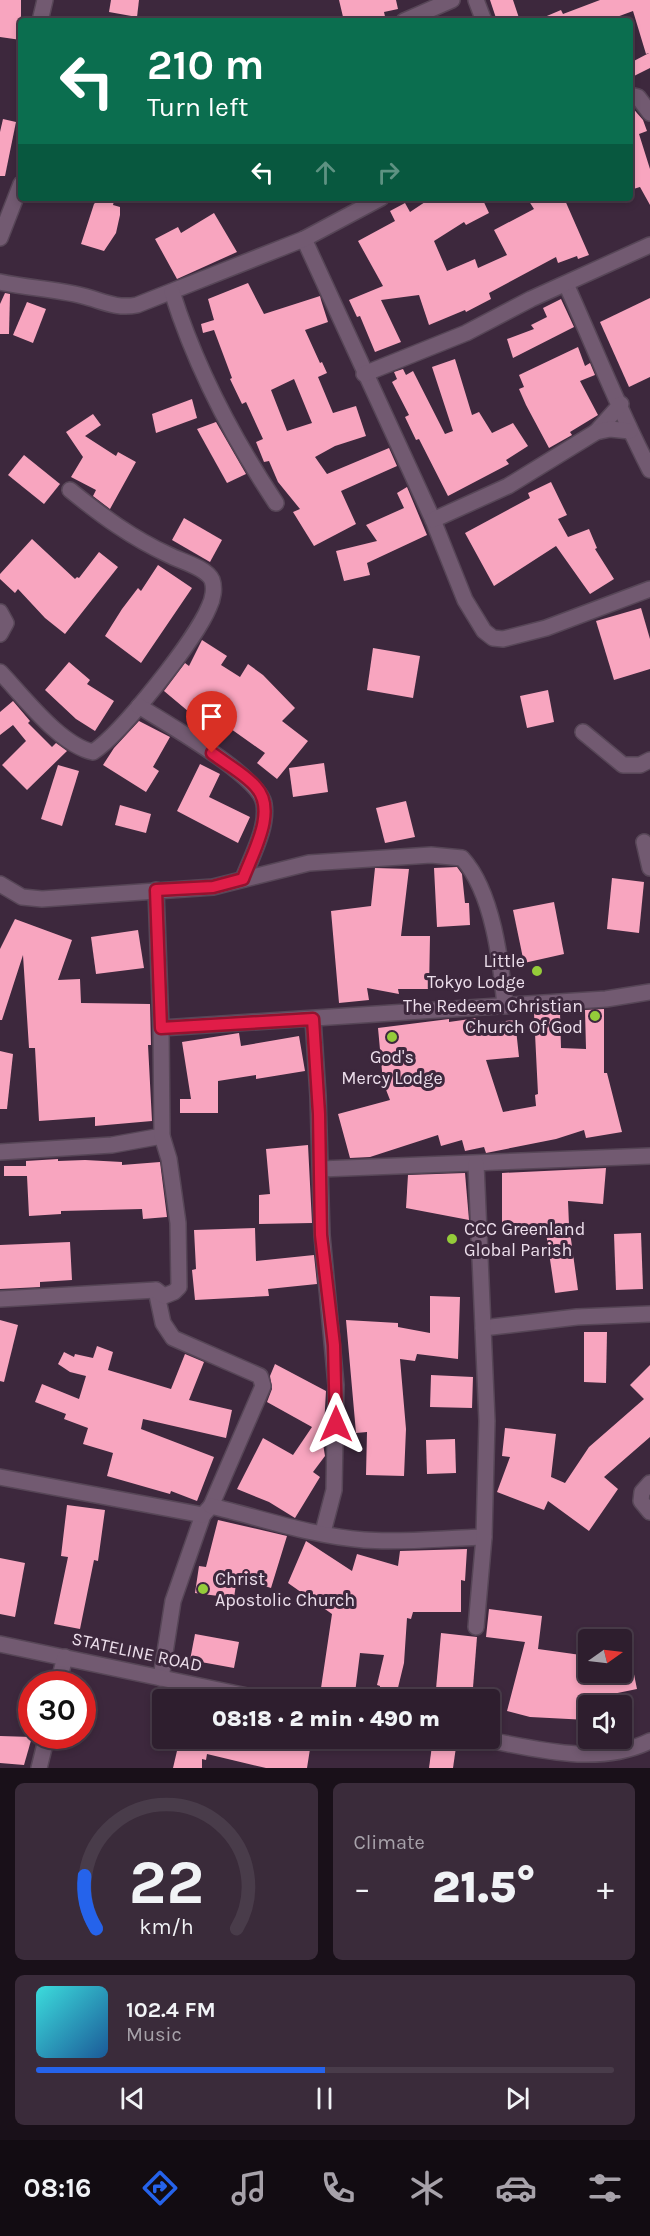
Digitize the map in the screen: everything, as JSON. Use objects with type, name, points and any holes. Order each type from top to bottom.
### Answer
[{"type":"street","points":[[41,18],[45,0]]},
{"type":"street","points":[[411,18],[452,0]]},
{"type":"street","points":[[476,0],[483,18]]},
{"type":"street","points":[[633,96],[638,98],[650,113]]},
{"type":"street","points":[[0,238],[18,192]]},
{"type":"street","points":[[0,282],[85,296],[101,303],[126,308],[172,292],[303,239],[375,201]]},
{"type":"street","points":[[303,239],[433,520],[477,624],[493,638],[502,639],[546,628],[650,589]]},
{"type":"street","points":[[364,374],[466,333],[650,245]]},
{"type":"street","points":[[566,284],[621,404],[630,431],[650,470]]},
{"type":"street","points":[[172,292],[210,390],[276,503]]},
{"type":"street","points":[[433,520],[508,486],[596,432],[621,404]]},
{"type":"street","points":[[596,432],[610,429],[630,431]]},
{"type":"street","points":[[0,672],[62,735],[81,749],[93,752],[106,743],[139,706],[180,654],[209,607],[213,591],[212,579],[203,571],[145,544],[107,521],[70,490]]},
{"type":"street","points":[[0,612],[6,623],[0,634]]},
{"type":"street","points":[[139,706],[212,753],[256,786],[262,795],[265,806],[263,825],[243,879]]},
{"type":"street","points":[[583,732],[623,765],[640,765],[650,760]]},
{"type":"street","points":[[644,842],[650,868]]},
{"type":"street","points":[[0,884],[22,897],[42,899],[213,887],[309,863],[431,855],[462,858],[472,868],[501,956],[505,1006]]},
{"type":"street","points":[[0,1299],[156,1290],[164,1296],[179,1287],[178,1223],[169,1160],[162,1136],[156,890]]},
{"type":"street","points":[[161,1028],[606,999],[650,992]]},
{"type":"street","points":[[313,1019],[321,1169],[321,1235],[336,1385],[334,1491],[323,1533]]},
{"type":"street","points":[[0,1152],[112,1145],[162,1136]]},
{"type":"street","points":[[321,1169],[650,1156]]},
{"type":"street","points":[[476,1164],[487,1421],[484,1537],[476,1627]]},
{"type":"street","points":[[156,1290],[163,1323],[173,1338],[260,1376],[263,1380],[263,1386],[207,1511],[173,1601],[160,1677]]},
{"type":"street","points":[[483,1328],[577,1317],[650,1314]]},
{"type":"street","points":[[0,1477],[207,1511],[362,1540],[408,1541],[484,1537]]},
{"type":"street","points":[[650,1483],[642,1492],[641,1501],[650,1512]]},
{"type":"street","name":"STATELINE ROAD","points":[[0,1644],[215,1689]]},
{"type":"street","points":[[61,1671],[64,1657]]},
{"type":"street","points":[[500,1742],[563,1753],[604,1754],[650,1741]]},
{"type":"street","points":[[39,1768],[43,1749]]},
{"type":"building","points":[[0,0],[21,0],[18,40],[0,37]]},
{"type":"building","points":[[111,0],[139,0],[137,17],[109,12]]},
{"type":"building","points":[[339,0],[396,0],[398,9],[384,12],[385,18],[343,18]]},
{"type":"building","points":[[490,0],[513,0],[519,18],[496,18]]},
{"type":"building","points":[[600,0],[650,0],[650,68],[633,76],[633,61],[649,53],[646,54],[633,11],[614,18],[542,18],[561,10],[563,14]]},
{"type":"building","points":[[633,108],[643,120],[647,131],[639,134],[650,169],[650,205],[640,187],[633,189]]},
{"type":"building","points":[[3,119],[16,122],[5,176],[0,176],[0,132]]},
{"type":"building","points":[[97,201],[114,201],[113,205],[120,207],[116,233],[104,251],[81,244]]},
{"type":"building","points":[[426,201],[483,201],[489,213],[466,225],[464,222],[434,241],[447,271],[475,259],[478,268],[507,255],[494,230],[534,209],[529,201],[565,201],[589,255],[578,259],[577,256],[558,263],[556,257],[489,293],[491,299],[466,312],[465,310],[429,325],[419,295],[381,300],[401,342],[375,352],[360,316],[357,317],[349,300],[383,286],[358,241],[395,221],[390,211],[405,203],[410,212]]},
{"type":"building","points":[[214,213],[237,252],[177,279],[155,239],[178,227],[181,233]]},
{"type":"building","points":[[248,283],[264,314],[320,296],[328,322],[305,330],[327,373],[318,377],[333,413],[356,406],[366,436],[335,446],[315,457],[327,474],[389,448],[397,466],[341,491],[356,524],[314,546],[293,512],[300,509],[278,482],[269,461],[264,462],[256,442],[263,439],[246,402],[242,404],[230,379],[232,378],[214,330],[203,333],[201,324],[214,320],[208,299]],"holes":[[[294,379],[312,423],[287,431],[271,390]]]},
{"type":"building","points":[[5,293],[10,294],[9,334],[0,334],[0,304]]},
{"type":"building","points":[[650,298],[650,377],[629,387],[600,322]]},
{"type":"building","points":[[561,299],[574,327],[513,358],[507,339],[534,329],[531,325],[547,317],[543,308]]},
{"type":"building","points":[[27,302],[46,309],[33,343],[13,335]]},
{"type":"building","points":[[578,347],[585,366],[590,363],[595,375],[580,381],[598,415],[570,432],[572,435],[549,448],[519,389],[524,387],[519,375]]},
{"type":"building","points":[[455,359],[472,415],[479,412],[492,433],[513,423],[528,446],[506,460],[509,464],[448,496],[419,439],[416,440],[405,417],[409,415],[392,382],[397,379],[394,372],[403,369],[406,375],[413,371],[445,434],[453,431],[432,367]]},
{"type":"building","points":[[192,399],[197,418],[156,433],[152,414]]},
{"type":"building","points":[[93,414],[101,425],[85,436],[116,456],[118,452],[136,462],[110,509],[93,496],[96,490],[71,477],[83,457],[66,432]]},
{"type":"building","points":[[216,422],[246,474],[227,483],[197,429]]},
{"type":"building","points":[[24,455],[60,484],[44,504],[8,475]]},
{"type":"building","points":[[551,482],[567,515],[558,519],[568,537],[589,529],[597,548],[595,549],[614,579],[590,594],[556,546],[494,586],[465,533],[530,498],[528,493]]},
{"type":"building","points":[[407,487],[427,535],[367,563],[370,575],[344,581],[336,551],[377,541],[366,525],[404,508],[397,493]]},
{"type":"building","points":[[184,518],[222,540],[210,562],[172,540]]},
{"type":"building","points":[[32,539],[75,579],[79,578],[99,552],[118,567],[65,634],[45,618],[18,589],[15,593],[0,579],[0,574]]},
{"type":"building","points":[[158,565],[192,588],[141,663],[105,636],[122,609],[138,588],[141,591]]},
{"type":"building","points":[[641,608],[650,639],[650,669],[614,680],[596,621]]},
{"type":"building","points":[[202,640],[227,656],[221,665],[240,677],[248,664],[263,675],[295,708],[282,721],[308,741],[277,779],[257,763],[265,753],[224,724],[213,739],[197,727],[201,722],[164,691],[185,663],[189,666]]},
{"type":"building","points":[[373,648],[420,656],[413,698],[367,690]]},
{"type":"building","points":[[69,662],[90,680],[87,684],[114,701],[95,731],[76,719],[45,690]]},
{"type":"building","points":[[548,690],[554,722],[527,728],[520,696]]},
{"type":"building","points":[[13,701],[30,721],[28,723],[52,747],[56,743],[67,751],[27,790],[2,765],[26,741],[13,725],[0,735],[0,712]]},
{"type":"building","points":[[139,721],[170,737],[153,767],[159,771],[146,792],[103,765],[114,748]]},
{"type":"building","points":[[324,763],[328,792],[293,797],[289,768]]},
{"type":"building","points":[[200,764],[220,774],[209,797],[250,817],[238,843],[177,811]]},
{"type":"building","points":[[58,765],[79,771],[62,826],[41,819]]},
{"type":"building","points":[[406,801],[415,837],[385,843],[376,808]]},
{"type":"building","points":[[120,805],[151,814],[146,833],[115,825]]},
{"type":"building","points":[[457,867],[462,874],[465,903],[469,903],[470,925],[437,927],[434,868]]},
{"type":"building","points":[[375,868],[409,869],[401,936],[430,936],[429,989],[398,989],[399,994],[367,988],[369,1000],[339,1003],[331,911],[371,906]]},
{"type":"building","points":[[612,878],[644,882],[639,933],[607,929]]},
{"type":"building","points":[[554,902],[564,954],[524,963],[513,910]]},
{"type":"building","points":[[15,919],[72,940],[58,980],[80,979],[81,1003],[150,1004],[151,1045],[148,1045],[152,1121],[95,1126],[95,1117],[39,1121],[35,1048],[29,1048],[23,955],[2,1020],[0,1020],[0,949]]},
{"type":"building","points":[[138,930],[144,968],[96,974],[91,937]]},
{"type":"building","points":[[604,1009],[604,1073],[607,1073],[622,1132],[586,1138],[584,1130],[556,1139],[486,1153],[484,1147],[465,1151],[462,1140],[441,1146],[438,1135],[370,1157],[350,1158],[338,1114],[390,1100],[383,1082],[378,1028],[449,1019],[449,1022],[477,1018],[478,1024],[515,1020],[519,1057],[486,1060],[503,1112],[536,1106],[535,1095],[538,1094],[534,1013],[560,1012],[561,1048],[586,1049],[585,1010]]},
{"type":"building","points":[[239,1033],[241,1046],[299,1036],[305,1071],[256,1079],[256,1075],[218,1081],[218,1113],[180,1113],[180,1099],[191,1099],[182,1042]]},
{"type":"building","points":[[0,1051],[13,1054],[7,1109],[0,1109]]},
{"type":"building","points":[[308,1145],[312,1223],[259,1224],[259,1195],[270,1194],[266,1149]]},
{"type":"building","points":[[58,1159],[58,1161],[122,1162],[122,1165],[160,1162],[167,1217],[143,1219],[142,1209],[61,1211],[61,1214],[29,1216],[27,1176],[4,1176],[4,1166],[26,1166],[26,1161]]},
{"type":"building","points":[[606,1168],[603,1204],[568,1201],[578,1290],[555,1293],[545,1226],[502,1224],[502,1173]]},
{"type":"building","points":[[465,1173],[469,1220],[406,1208],[408,1175]]},
{"type":"building","points":[[255,1228],[256,1261],[314,1255],[317,1284],[268,1289],[269,1296],[195,1300],[192,1270],[196,1269],[194,1230]]},
{"type":"building","points":[[641,1233],[643,1289],[616,1290],[614,1234]]},
{"type":"building","points":[[70,1242],[72,1280],[40,1282],[40,1287],[0,1289],[0,1245]]},
{"type":"building","points":[[430,1296],[460,1297],[458,1359],[417,1354],[415,1361],[400,1359],[406,1429],[404,1476],[366,1475],[367,1432],[356,1433],[346,1320],[398,1323],[398,1327],[430,1333]]},
{"type":"building","points":[[0,1320],[18,1325],[4,1382],[0,1381]]},
{"type":"building","points":[[584,1332],[607,1332],[606,1383],[584,1382]]},
{"type":"building","points":[[97,1346],[113,1352],[108,1370],[171,1389],[185,1354],[204,1362],[189,1400],[232,1410],[226,1438],[143,1419],[141,1429],[214,1457],[197,1501],[171,1491],[170,1494],[107,1476],[113,1453],[83,1444],[88,1428],[64,1419],[66,1414],[35,1402],[42,1384],[79,1399],[86,1376],[70,1372],[58,1364],[64,1352],[74,1357],[75,1354],[93,1358]]},
{"type":"building","points":[[275,1364],[326,1391],[323,1444],[325,1456],[313,1472],[320,1477],[295,1518],[269,1502],[237,1489],[263,1438],[293,1455],[312,1427],[267,1402],[272,1389],[270,1376]]},
{"type":"building","points":[[650,1365],[650,1437],[604,1477],[618,1489],[589,1531],[548,1501],[544,1510],[497,1492],[510,1457],[502,1456],[505,1428],[556,1434],[551,1477],[565,1483],[589,1447],[644,1399],[630,1385]]},
{"type":"building","points":[[431,1375],[473,1377],[472,1408],[430,1407]]},
{"type":"building","points":[[455,1439],[456,1473],[427,1474],[426,1440]]},
{"type":"building","points":[[67,1505],[105,1510],[98,1561],[94,1560],[80,1629],[54,1624],[68,1557],[61,1556]]},
{"type":"building","points":[[218,1520],[287,1536],[271,1588],[237,1577],[234,1598],[195,1593],[199,1566],[206,1567]]},
{"type":"building","points":[[306,1541],[352,1571],[357,1554],[398,1566],[400,1551],[467,1549],[465,1581],[461,1580],[461,1612],[413,1612],[411,1619],[407,1618],[404,1663],[398,1689],[380,1689],[380,1686],[377,1685],[384,1655],[360,1653],[356,1689],[321,1688],[332,1614],[288,1583]]},
{"type":"building","points":[[0,1558],[25,1563],[15,1617],[0,1614]]},
{"type":"building","points":[[489,1609],[542,1616],[538,1649],[578,1655],[578,1683],[632,1683],[632,1664],[637,1689],[608,1695],[578,1695],[578,1719],[530,1717],[507,1711],[525,1642],[486,1637]]},
{"type":"building","points":[[441,1633],[477,1637],[473,1689],[436,1689]]},
{"type":"building","points":[[195,1634],[239,1642],[234,1668],[190,1660]]},
{"type":"building","points":[[0,1736],[18,1737],[18,1749],[29,1749],[24,1765],[0,1763]]},
{"type":"building","points":[[177,1749],[310,1749],[307,1768],[266,1768],[207,1754],[206,1760],[202,1759],[202,1768],[173,1768]]},
{"type":"building","points":[[432,1749],[456,1749],[453,1768],[429,1768]]},
{"type":"place","name":"Little Tokyo Lodge","points":[[537,971]]},
{"type":"place","name":"The Redeem Christian Church Of God","points":[[595,1016]]},
{"type":"place","name":"God's Mercy Lodge","points":[[392,1037]]},
{"type":"place","name":"CCC Greenland Global Parish","points":[[452,1239]]},
{"type":"place","name":"Christ Apostolic Church","points":[[203,1589]]},
{"type":"route","points":[[212,753],[256,786],[265,806],[263,825],[243,879],[213,887],[156,890],[161,1028],[313,1019],[319,1114],[321,1235],[334,1345],[336,1424]]}]
